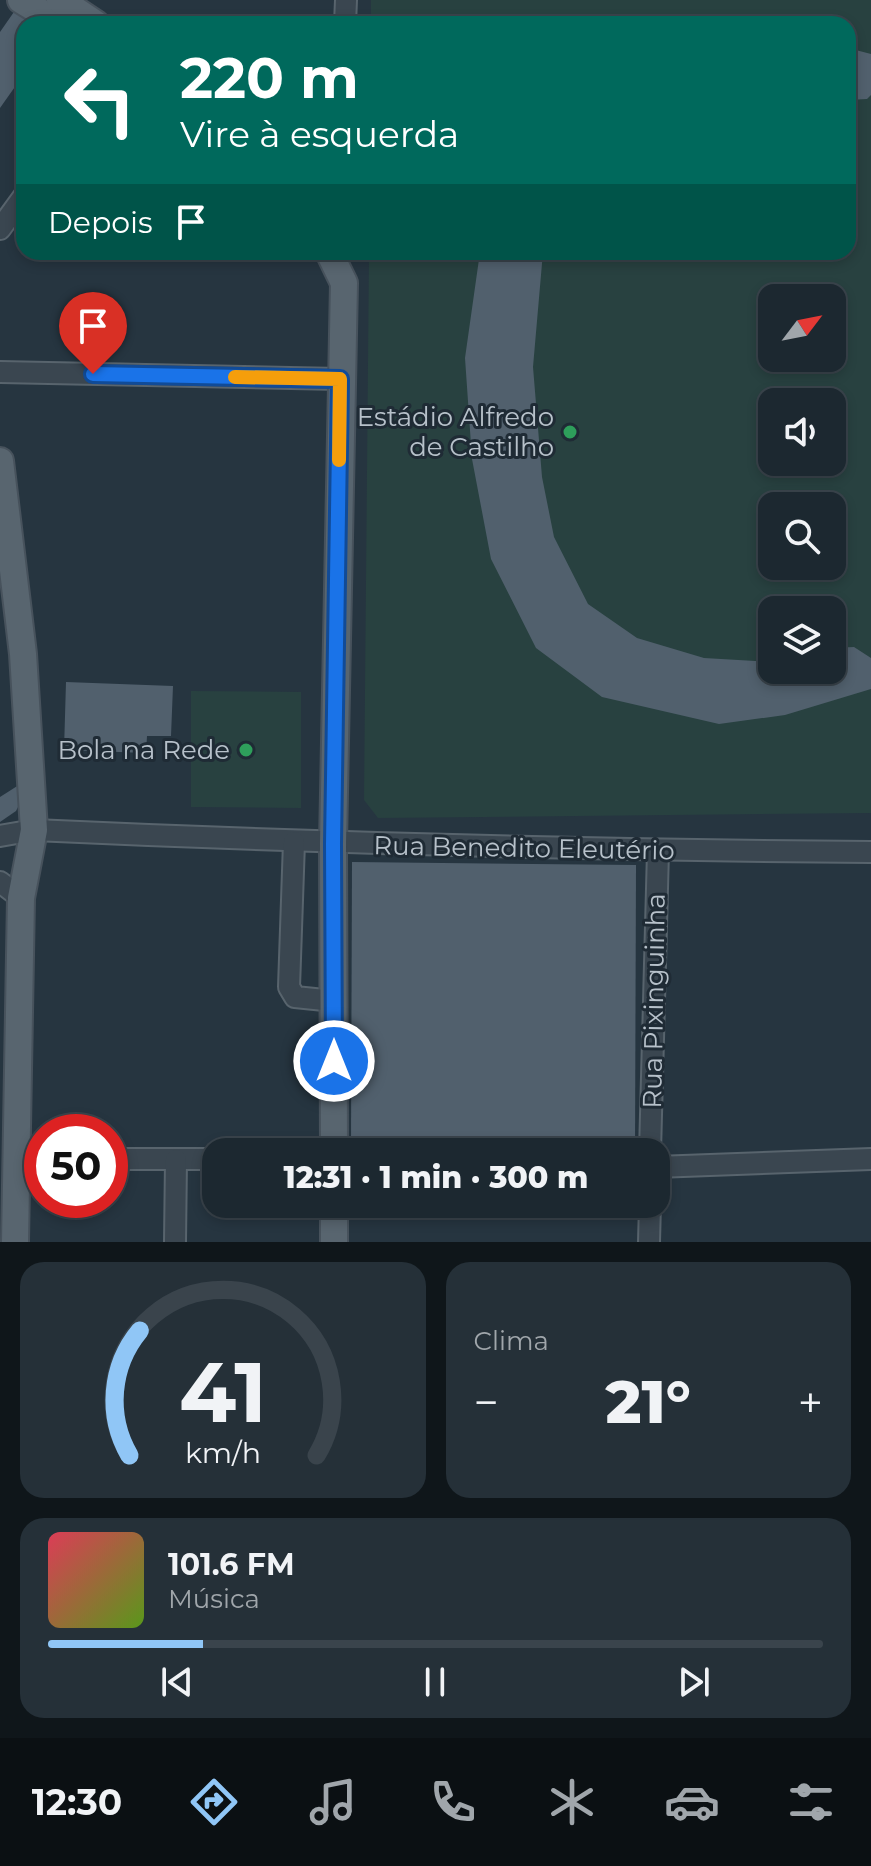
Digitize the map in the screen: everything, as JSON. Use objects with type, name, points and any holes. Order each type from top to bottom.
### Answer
[{"type":"main road","points":[[21,0],[47,16]]},
{"type":"main road","points":[[60,0],[90,16]]},
{"type":"main road","points":[[331,260],[344,283],[333,844],[334,1138]]},
{"type":"main road","points":[[1,468],[23,654],[34,830],[10,890],[26,1114]]},
{"type":"main road","points":[[15,1242],[24,1187]]},
{"type":"main road","points":[[334,1218],[334,1242]]},
{"type":"street","points":[[0,229],[16,207]]},
{"type":"street","points":[[344,260],[344,283]]},
{"type":"street","points":[[0,372],[340,379]]},
{"type":"street","name":"Rua Benedito Eleutério","points":[[0,836],[34,830],[333,844],[871,852]]},
{"type":"street","points":[[294,842],[289,987],[295,997],[334,1001]]},
{"type":"street","name":"Rua Pixinguinha","points":[[650,1138],[658,851]]},
{"type":"street","points":[[128,1159],[202,1159]]},
{"type":"street","points":[[670,1166],[871,1159]]},
{"type":"street","points":[[175,1242],[176,1160]]},
{"type":"street","points":[[649,1242],[650,1218]]},
{"type":"green space","name":"Estádio Alfredo de Castilho","points":[[371,0],[871,0],[871,813],[378,818],[364,800],[369,260],[856,260],[856,16],[371,16]]},
{"type":"green space","name":"Bola na Rede","points":[[191,691],[301,692],[301,808],[191,807]]},
{"type":"building","points":[[16,9],[25,16],[16,16],[16,85],[0,108],[0,32]]},
{"type":"building","points":[[856,50],[871,54],[871,95],[867,99],[856,100]]},
{"type":"building","points":[[479,260],[542,260],[533,367],[542,477],[554,537],[588,604],[637,638],[704,658],[758,661],[758,684],[846,684],[846,647],[854,647],[871,658],[871,689],[785,715],[719,724],[602,697],[536,648],[491,559],[472,459],[465,358]]},
{"type":"building","points":[[66,682],[173,686],[171,736],[147,736],[146,753],[64,750]]},
{"type":"building","points":[[22,783],[21,801],[16,811],[0,822],[0,797]]},
{"type":"building","points":[[352,862],[636,865],[635,1138],[351,1138]]},
{"type":"slow traffic","points":[[235,377],[340,379],[339,460]]},
{"type":"place","name":"Estádio Alfredo de Castilho","points":[[570,432]]},
{"type":"place","name":"Bola na Rede","points":[[246,750]]},
{"type":"route","points":[[93,374],[340,379],[333,844],[334,1061]]}]
